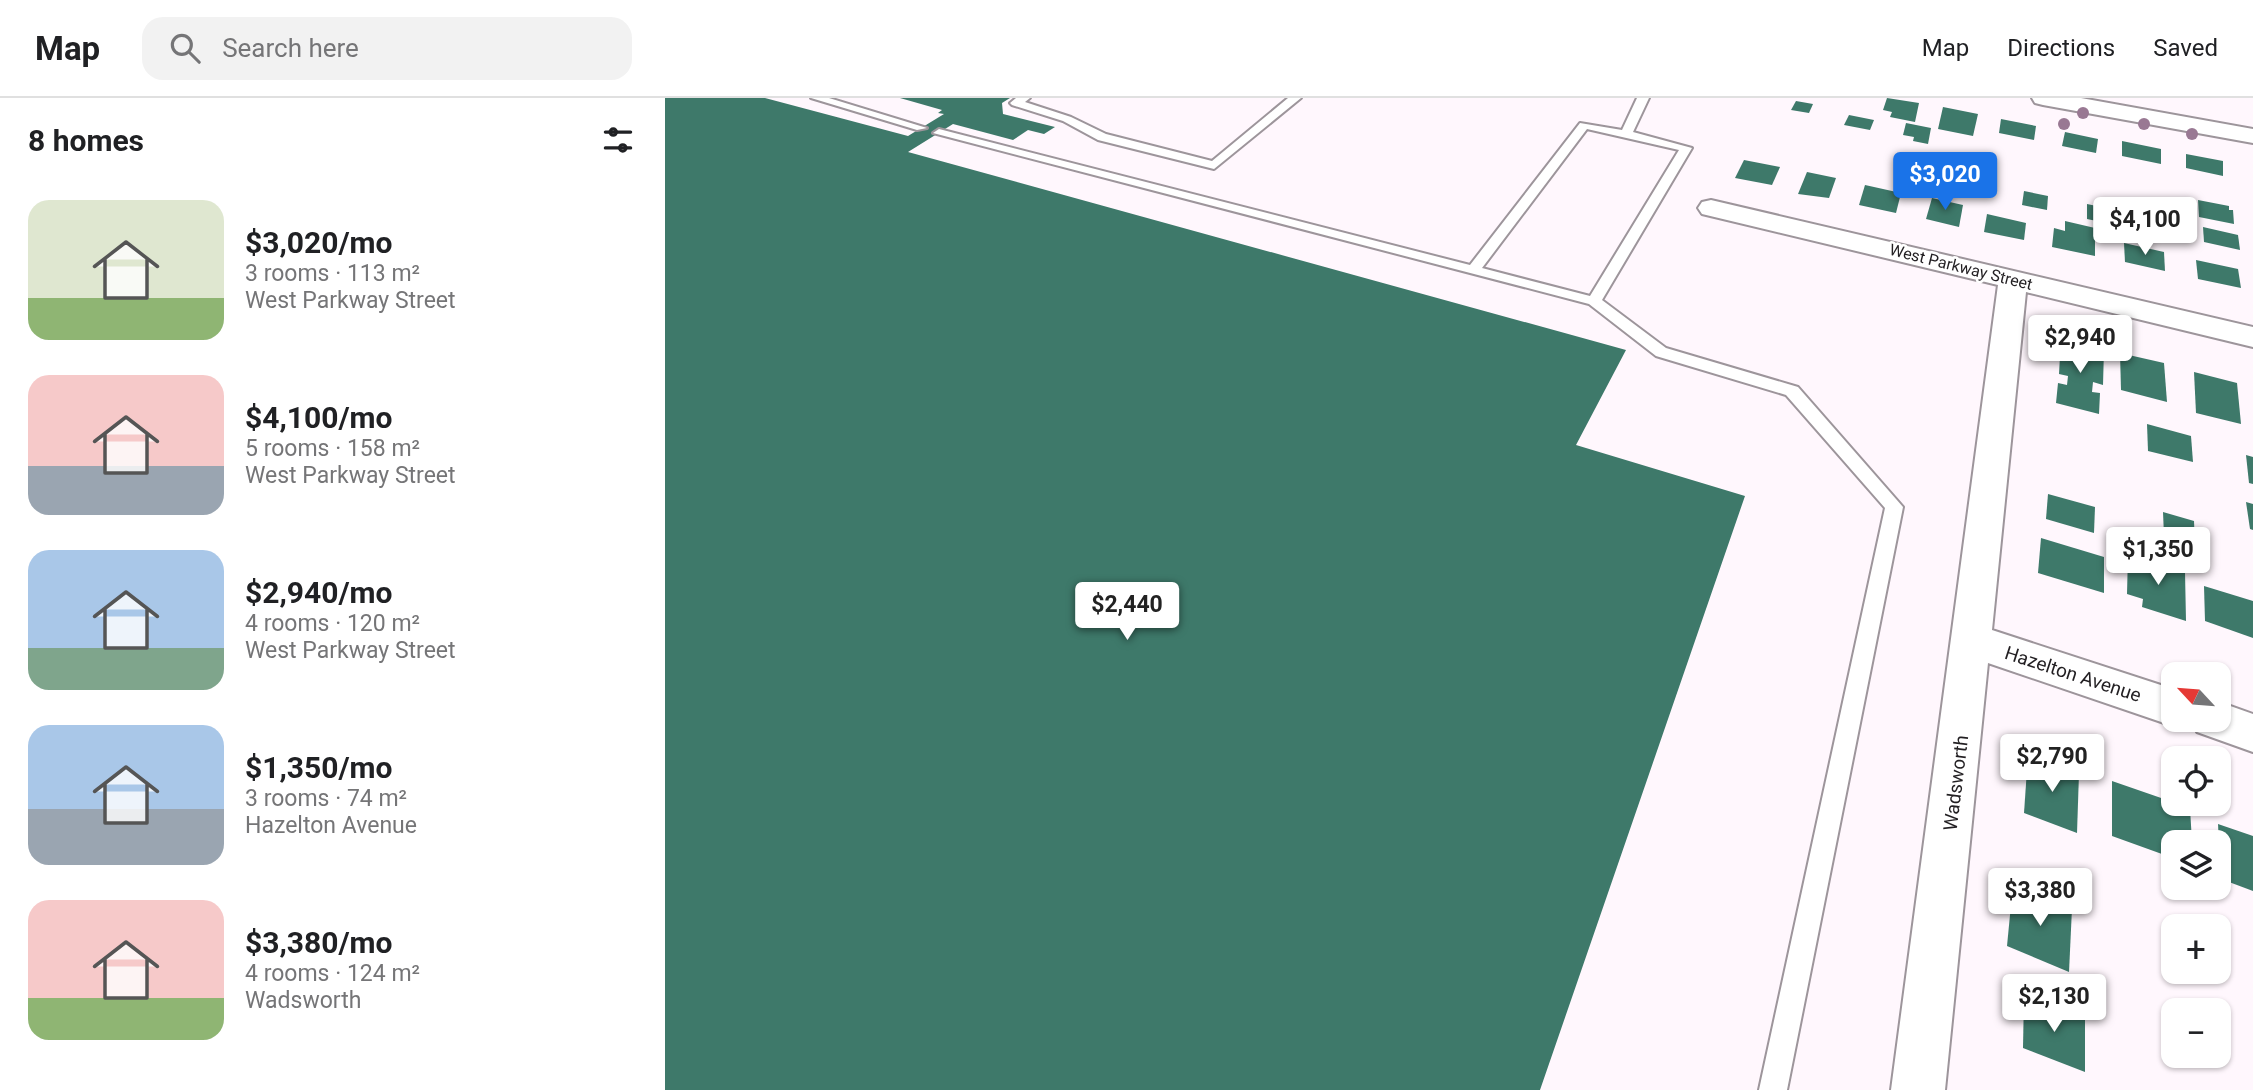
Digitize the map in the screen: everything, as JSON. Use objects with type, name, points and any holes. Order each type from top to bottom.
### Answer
[{"type":"street","points":[[2043,98],[2253,136]]},
{"type":"street","name":"West Parkway Street","points":[[1711,208],[2253,337]]},
{"type":"street","name":"Wadsworth","points":[[1918,1090],[1973,642],[2013,280]]},
{"type":"street","name":"Hazelton Avenue","points":[[1973,642],[2161,703]]},
{"type":"street","points":[[2231,725],[2253,733]]},
{"type":"lane","points":[[817,98],[921,128]]},
{"type":"lane","points":[[1024,98],[1016,103],[1066,119],[1103,137],[1214,165],[1295,98]]},
{"type":"lane","points":[[1626,134],[1643,98]]},
{"type":"lane","points":[[1473,270],[1584,125],[1686,148],[1594,301]]},
{"type":"lane","points":[[939,133],[1594,301],[1661,352],[1792,391],[1894,507],[1773,1090]]},
{"type":"building","points":[[665,98],[765,98],[908,136],[944,114],[938,113],[942,110],[900,98],[1010,98],[1002,103],[1003,114],[1055,127],[1044,134],[1028,130],[1013,140],[953,124],[908,152],[1626,350],[1576,445],[1745,496],[1540,1090],[665,1090]]},
{"type":"building","points":[[1887,98],[1919,103],[1915,122],[1890,117],[1892,112],[1883,110]]},
{"type":"building","points":[[1796,101],[1813,104],[1809,113],[1791,110]]},
{"type":"building","points":[[1943,107],[1978,114],[1973,136],[1938,129]]},
{"type":"building","points":[[1849,115],[1874,120],[1870,130],[1844,125]]},
{"type":"building","points":[[2001,119],[2036,126],[2034,140],[1999,133]]},
{"type":"building","points":[[1906,123],[1931,128],[1928,144],[1913,141],[1914,137],[1903,135]]},
{"type":"building","points":[[2065,132],[2098,139],[2096,153],[2062,146]]},
{"type":"building","points":[[2122,141],[2161,149],[2161,164],[2122,156]]},
{"type":"building","points":[[2186,154],[2223,161],[2223,176],[2186,168]]},
{"type":"building","points":[[1744,160],[1780,167],[1772,185],[1735,178]]},
{"type":"building","points":[[1902,171],[1921,174],[1917,188],[1898,184]]},
{"type":"building","points":[[1807,172],[1836,178],[1829,198],[1798,194]]},
{"type":"building","points":[[1966,180],[1985,184],[1982,196],[1963,192]]},
{"type":"building","points":[[1865,185],[1901,193],[1896,213],[1859,205]]},
{"type":"building","points":[[2024,191],[2048,196],[2047,210],[2022,205]]},
{"type":"building","points":[[1932,198],[1963,205],[1959,227],[1926,219]]},
{"type":"building","points":[[2198,200],[2229,206],[2229,210],[2233,210],[2234,224],[2199,217]]},
{"type":"building","points":[[2087,204],[2116,210],[2116,225],[2087,219]]},
{"type":"building","points":[[1987,214],[2026,223],[2024,240],[1984,232]]},
{"type":"building","points":[[2155,218],[2185,225],[2186,240],[2155,234]]},
{"type":"building","points":[[2065,221],[2095,228],[2095,256],[2052,247],[2054,228],[2065,231]]},
{"type":"building","points":[[2203,227],[2238,235],[2240,250],[2204,242]]},
{"type":"building","points":[[2124,243],[2164,252],[2165,271],[2125,262]]},
{"type":"building","points":[[2196,260],[2238,269],[2241,288],[2198,279]]},
{"type":"building","points":[[2061,338],[2104,349],[2103,385],[2093,382],[2092,392],[2100,393],[2099,414],[2056,403],[2058,383],[2067,385],[2068,376],[2059,374]]},
{"type":"building","points":[[2120,353],[2164,363],[2167,402],[2121,390]]},
{"type":"building","points":[[2194,372],[2237,383],[2241,424],[2196,413]]},
{"type":"building","points":[[2147,424],[2191,436],[2193,462],[2148,451]]},
{"type":"building","points":[[2246,455],[2253,457],[2253,484],[2249,483]]},
{"type":"building","points":[[2048,494],[2095,507],[2094,533],[2046,519]]},
{"type":"building","points":[[2246,502],[2253,504],[2253,530],[2250,529]]},
{"type":"building","points":[[2163,512],[2194,521],[2195,546],[2164,536]]},
{"type":"building","points":[[2041,538],[2104,557],[2104,593],[2038,573]]},
{"type":"building","points":[[2128,554],[2185,572],[2186,621],[2142,607],[2143,599],[2127,594]]},
{"type":"building","points":[[2204,586],[2253,601],[2253,638],[2205,621]]},
{"type":"building","points":[[2028,755],[2079,773],[2077,833],[2024,813]]},
{"type":"building","points":[[2112,781],[2161,798],[2161,816],[2190,816],[2191,830],[2161,830],[2161,854],[2112,836]]},
{"type":"building","points":[[2218,824],[2253,836],[2253,891],[2231,883],[2231,830],[2218,830]]},
{"type":"building","points":[[2013,884],[2072,908],[2069,972],[2007,946]]},
{"type":"building","points":[[2024,996],[2085,1019],[2085,1072],[2023,1048]]}]
